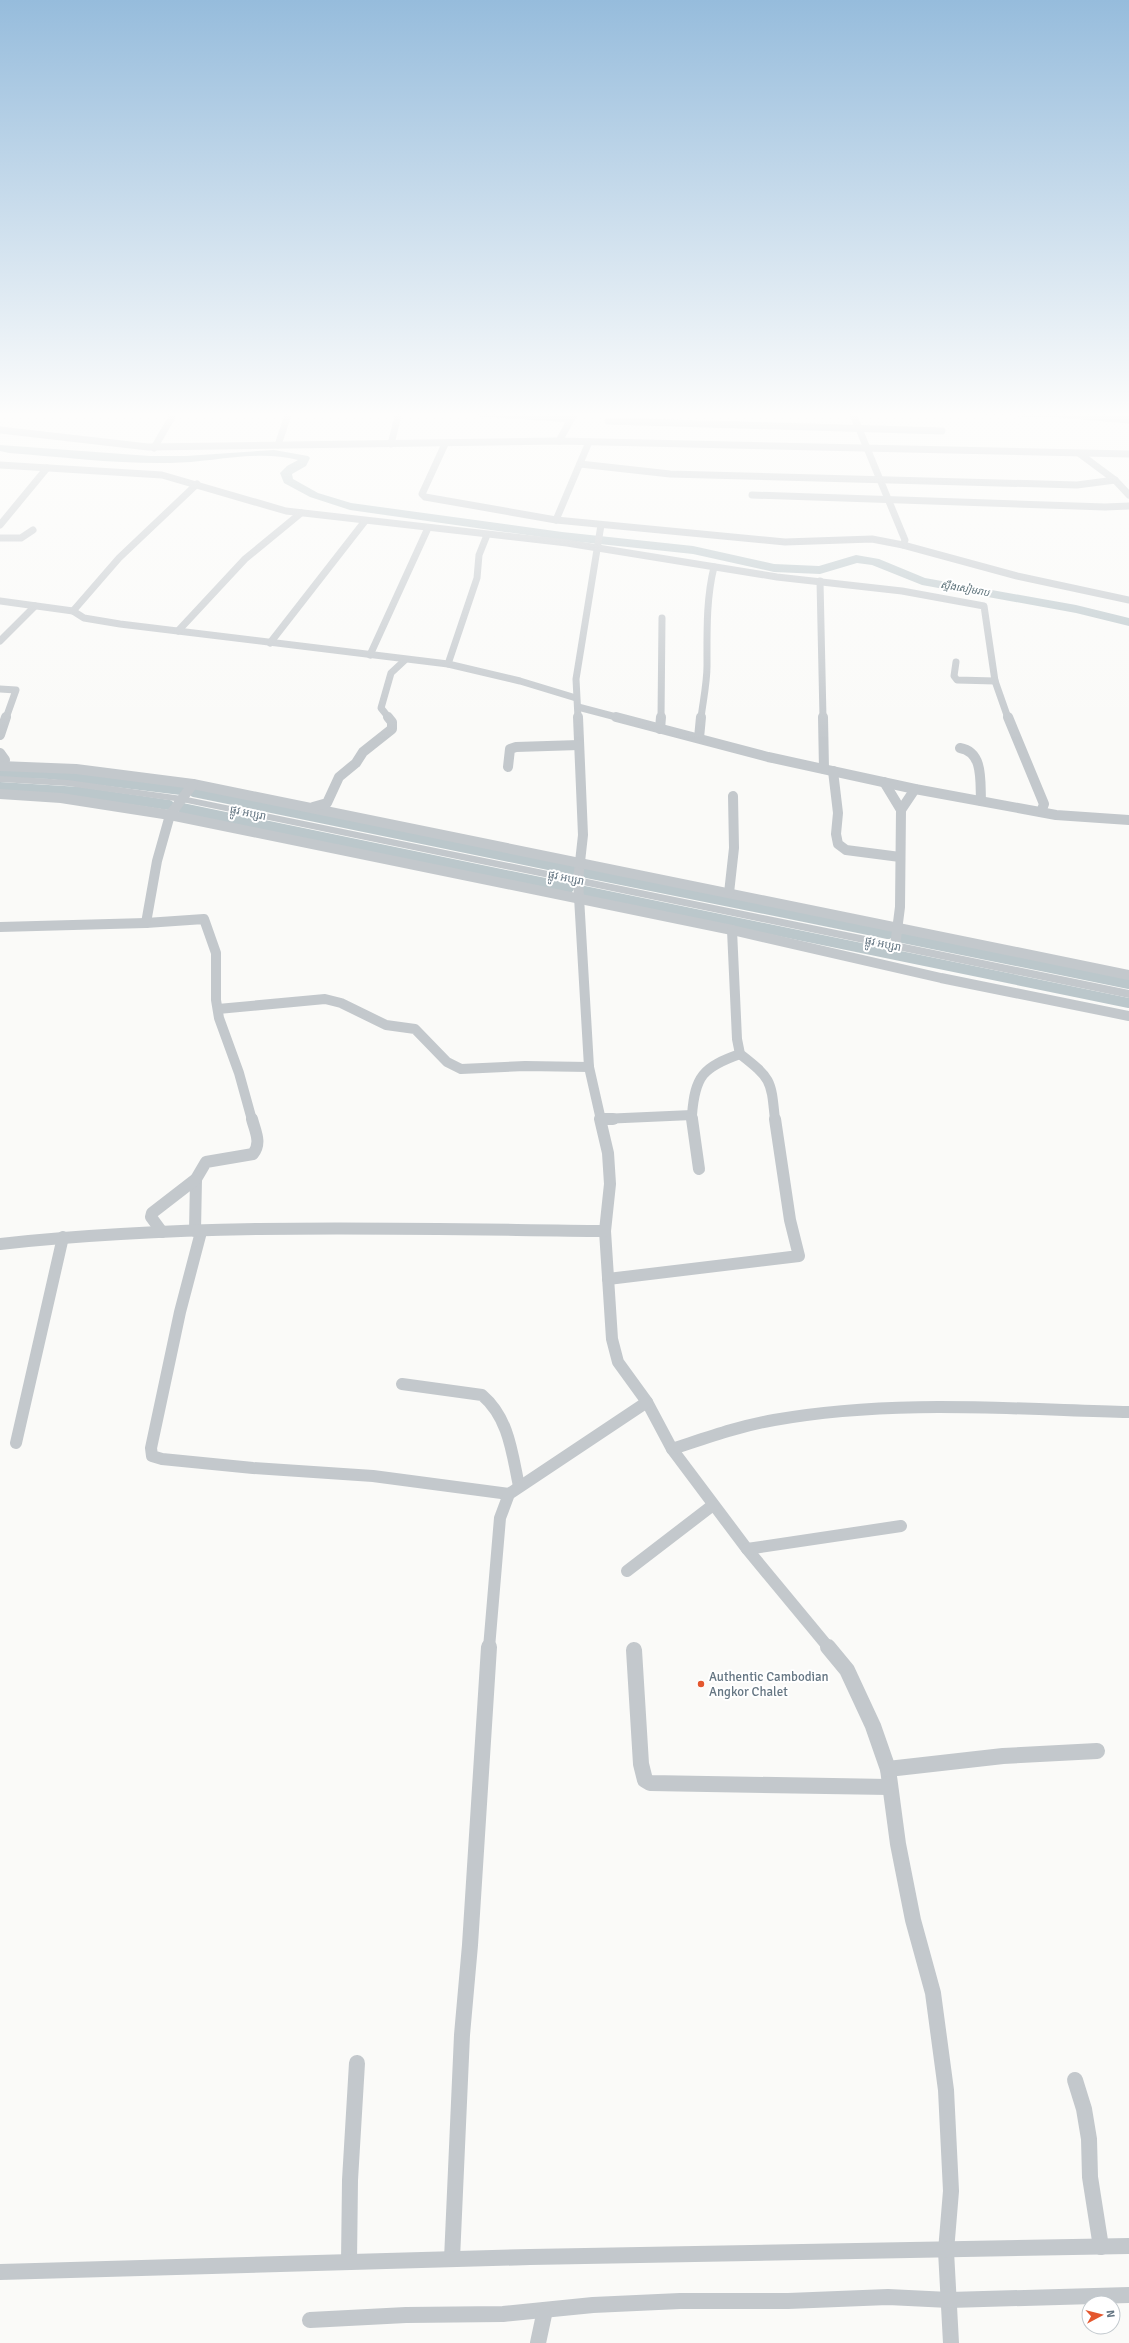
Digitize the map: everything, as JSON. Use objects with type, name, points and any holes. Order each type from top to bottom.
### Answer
[{"type":"street","points":[[73,611],[119,558],[158,521]]},
{"type":"street","points":[[178,631],[245,560],[291,521]]},
{"type":"street","points":[[270,643],[365,521]]},
{"type":"street","points":[[368,521],[596,547],[714,567],[902,591],[984,606],[995,682],[1018,743],[1044,804],[1042,812]]},
{"type":"street","points":[[565,521],[601,527],[785,542],[865,538],[902,545],[1017,576],[1129,600]]},
{"type":"street","points":[[898,521],[905,540],[902,545]]},
{"type":"street","points":[[601,527],[596,547],[576,679],[583,808],[581,863],[578,880],[589,1067],[602,1119],[608,1153],[610,1184],[605,1231],[610,1326],[618,1362],[647,1402],[672,1449],[747,1549],[847,1670],[873,1726],[888,1769],[889,1787],[898,1844],[915,1931],[933,1993],[946,2090],[951,2191],[946,2251],[951,2343]]},
{"type":"street","points":[[370,655],[428,528]]},
{"type":"street","points":[[0,538],[21,538],[33,530]]},
{"type":"street","points":[[448,664],[477,578],[479,555],[487,535]]},
{"type":"street","points":[[700,738],[707,667],[706,638],[710,583],[714,567]]},
{"type":"street","points":[[820,581],[820,642],[824,730],[822,756],[828,770],[838,813],[836,834],[838,844],[846,850],[900,857]]},
{"type":"street","points":[[0,601],[73,611],[81,616],[93,620],[405,660],[448,664],[497,675],[660,729],[828,770],[915,789],[1042,812],[1129,820]]},
{"type":"street","points":[[0,641],[35,606]]},
{"type":"street","points":[[660,729],[662,691],[662,618]]},
{"type":"street","points":[[311,808],[327,803],[339,777],[356,763],[362,752],[392,729],[392,722],[381,708],[391,673],[405,660]]},
{"type":"street","points":[[956,662],[954,676],[957,680],[995,682]]},
{"type":"street","points":[[0,689],[16,690],[0,736]]},
{"type":"street","points":[[508,767],[510,749],[516,747],[579,745]]},
{"type":"street","points":[[960,748],[970,751],[975,755],[980,778],[981,801]]},
{"type":"street","points":[[0,753],[5,760],[2,766],[76,769],[193,784],[1129,975]]},
{"type":"street","name":"ផ្លូវ អប្សរា","points":[[0,779],[68,783],[182,799],[1129,994]]},
{"type":"street","points":[[884,782],[901,810]]},
{"type":"street","points":[[146,923],[148,904],[170,815],[193,784]]},
{"type":"street","points":[[895,946],[896,928],[900,907],[901,810],[915,789]]},
{"type":"street","points":[[0,794],[60,798],[170,815],[732,930],[941,978],[1129,1016]]},
{"type":"street","points":[[729,893],[734,848],[733,796]]},
{"type":"street","points":[[0,927],[146,923],[204,919],[216,953],[218,1009],[258,1136],[258,1145],[255,1152],[248,1156],[206,1162],[196,1179],[153,1211],[151,1217],[162,1232]]},
{"type":"street","points":[[608,1279],[800,1256],[790,1220],[777,1142],[772,1088],[763,1072],[740,1054],[737,1039],[732,930]]},
{"type":"street","points":[[218,1009],[325,999],[341,1003],[386,1024],[415,1029],[447,1062],[461,1068],[525,1066],[589,1067]]},
{"type":"street","points":[[699,1169],[692,1115],[694,1091],[700,1076],[726,1059],[740,1054]]},
{"type":"street","points":[[602,1119],[692,1115]]},
{"type":"street","points":[[196,1179],[198,1232],[151,1448],[152,1456],[170,1460],[253,1468],[373,1476],[514,1490]]},
{"type":"street","points":[[0,1244],[63,1237],[162,1232],[306,1228],[605,1231]]},
{"type":"street","points":[[16,1443],[63,1237]]},
{"type":"street","points":[[402,1384],[482,1395],[492,1401],[502,1415],[514,1490]]},
{"type":"street","points":[[452,2259],[462,2035],[470,1945],[487,1668],[500,1518],[514,1490],[647,1402]]},
{"type":"street","points":[[672,1449],[774,1420],[832,1412],[904,1408],[1129,1412]]},
{"type":"street","points":[[627,1571],[713,1505]]},
{"type":"street","points":[[747,1549],[901,1526]]},
{"type":"street","points":[[634,1650],[641,1764],[645,1780],[650,1783],[889,1787]]},
{"type":"street","points":[[888,1769],[1003,1756],[1097,1751]]},
{"type":"street","points":[[349,2262],[350,2180],[357,2063]]},
{"type":"street","points":[[1075,2080],[1084,2109],[1089,2139],[1090,2177],[1101,2247]]},
{"type":"street","points":[[0,2272],[452,2259],[946,2251],[1129,2246]]},
{"type":"street","points":[[310,2320],[406,2315],[504,2314],[593,2305],[680,2301],[788,2301],[888,2297],[949,2300],[1129,2295]]},
{"type":"street","points":[[538,2343],[545,2310]]},
{"type":"waterway","name":"ស្ទឹងសៀមរាប","points":[[458,521],[562,536],[693,550],[774,568],[820,570],[856,559],[875,562],[922,581],[1076,609],[1129,622]]},
{"type":"waterway","points":[[0,773],[50,774],[181,790]]},
{"type":"waterway","points":[[0,787],[80,792],[169,805]]},
{"type":"waterway","points":[[194,792],[573,870]]},
{"type":"waterway","points":[[182,808],[569,888]]},
{"type":"waterway","points":[[587,873],[888,934]]},
{"type":"waterway","points":[[584,891],[1129,1003]]},
{"type":"waterway","points":[[903,938],[1129,984]]},
{"type":"place","name":"Authentic Cambodian Angkor Chalet","points":[[701,1684]]}]
